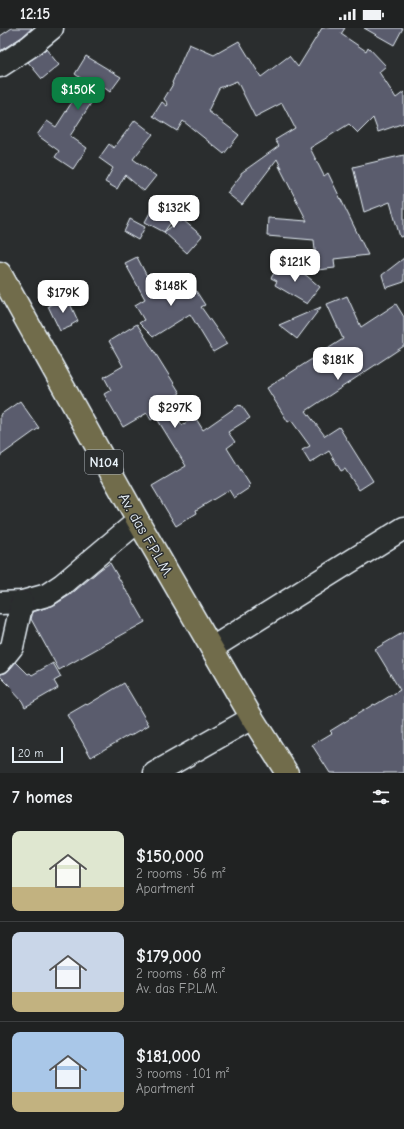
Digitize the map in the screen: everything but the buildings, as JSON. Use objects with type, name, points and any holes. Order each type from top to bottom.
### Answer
[{"type":"main road","name":"Av. das F.P.L.M.","points":[[0,273],[138,521],[252,718],[286,773]]},
{"type":"street","points":[[0,66],[29,47],[52,28]]},
{"type":"street","points":[[0,603],[22,602],[47,595],[62,585],[138,521]]},
{"type":"street","points":[[212,648],[404,528]]},
{"type":"street","points":[[0,662],[12,647],[22,602]]},
{"type":"street","points":[[155,773],[252,718]]}]
